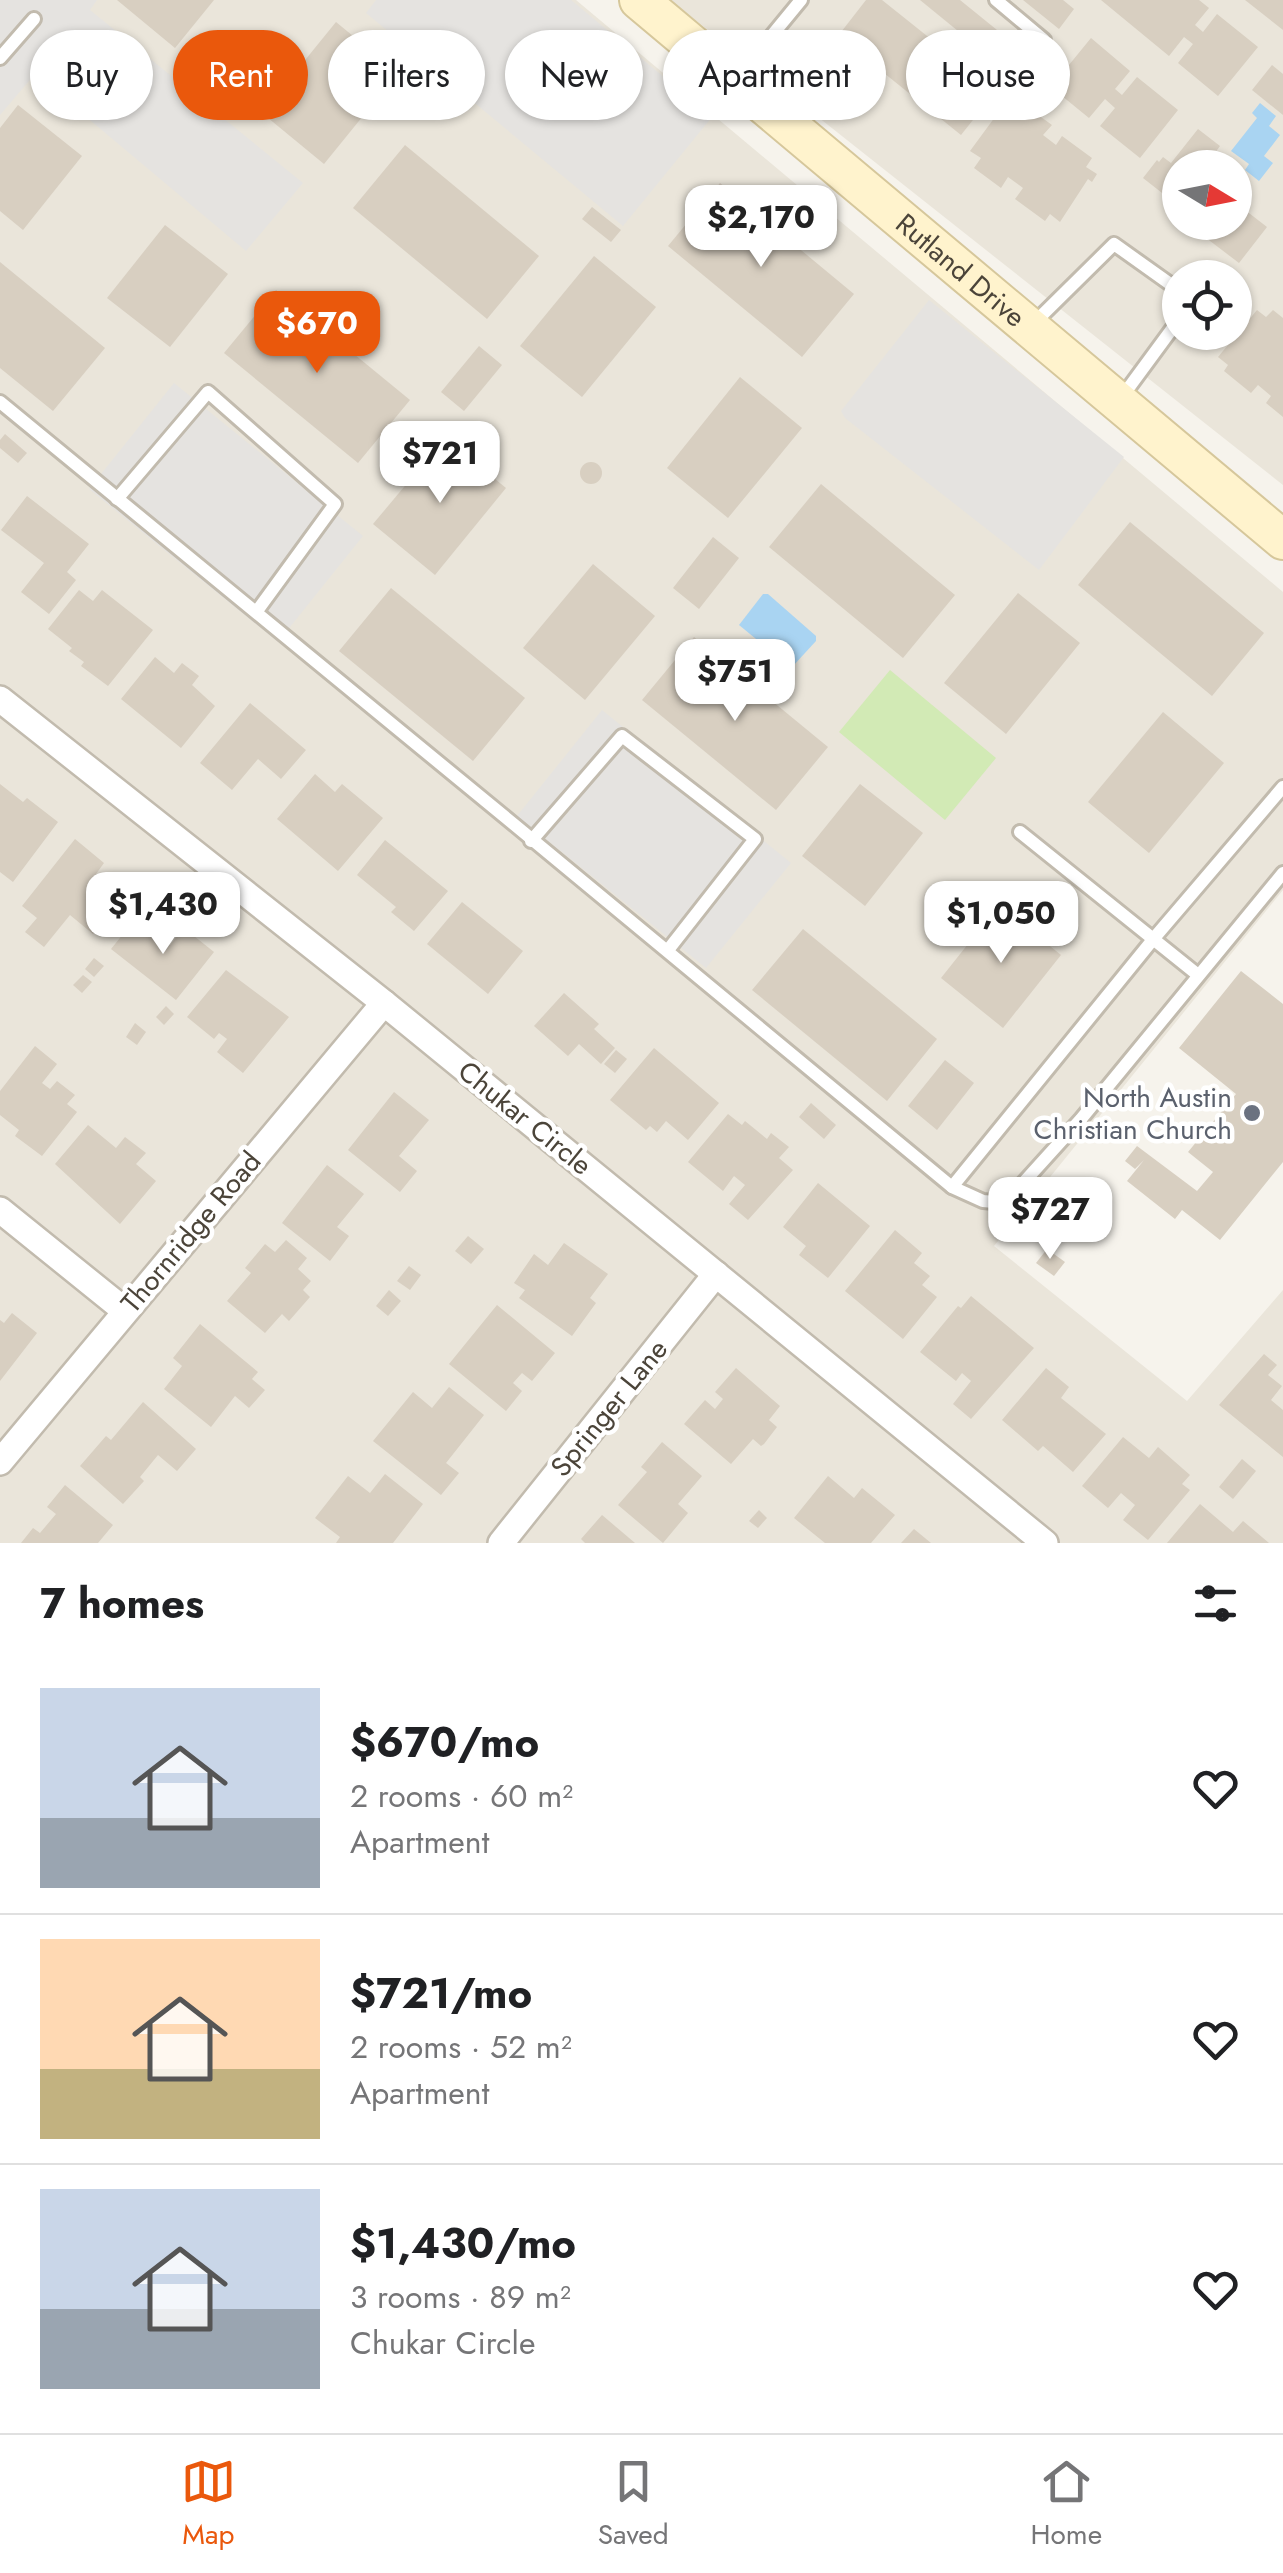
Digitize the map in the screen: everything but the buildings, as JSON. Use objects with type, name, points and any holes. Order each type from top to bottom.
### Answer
[{"type":"street","name":"Rutland Drive","points":[[639,0],[675,30]]},
{"type":"street","name":"Rutland Drive","points":[[783,120],[1283,540]]},
{"type":"street","name":"Chukar Circle","points":[[0,699],[384,1003],[1045,1543]]},
{"type":"street","name":"Thornridge Road","points":[[0,1462],[384,1003]]},
{"type":"street","points":[[0,1210],[124,1310]]},
{"type":"street","name":"Springer Lane","points":[[501,1543],[716,1274]]},
{"type":"lane","points":[[776,30],[801,0]]},
{"type":"lane","points":[[996,0],[1032,30]]},
{"type":"lane","points":[[0,58],[34,19]]},
{"type":"lane","points":[[1029,327],[1114,244],[1162,278]]},
{"type":"lane","points":[[1118,402],[1162,342]]},
{"type":"lane","points":[[117,499],[208,392],[335,504],[257,611]]},
{"type":"lane","points":[[0,402],[952,1188],[983,1202],[1004,1203],[1082,1119],[1283,873]]},
{"type":"lane","points":[[531,841],[622,736],[755,839],[668,950]]},
{"type":"lane","points":[[952,1188],[1155,937],[1283,787]]},
{"type":"lane","points":[[1020,832],[1198,975]]},
{"type":"shaded area","points":[[0,0],[576,0],[612,30],[505,30],[505,120],[643,120],[643,56],[663,73],[663,120],[719,120],[1283,592],[1283,890],[994,1246],[1187,1401],[1283,1290],[1283,1543],[0,1543]]},
{"type":"shaded area","points":[[0,0],[97,0],[90,10],[115,30],[30,30],[30,80],[0,115]]},
{"type":"shaded area","points":[[376,0],[571,0],[607,30],[505,30],[505,120],[643,120],[643,60],[663,76],[663,120],[710,120],[623,226],[485,112],[485,30],[387,30],[366,13]]},
{"type":"shaded area","points":[[670,0],[1283,0],[1283,485],[822,120],[886,120],[886,30],[708,30]]},
{"type":"shaded area","points":[[153,61],[173,77],[173,120],[225,120],[303,183],[246,251],[90,120],[153,120]]},
{"type":"shaded area","points":[[929,300],[1124,457],[1039,570],[841,411]]},
{"type":"shaded area","points":[[174,383],[363,536],[278,642],[89,489]]},
{"type":"shaded area","points":[[602,710],[791,863],[706,968],[517,816]]},
{"type":"green space","points":[[890,670],[996,758],[945,820],[839,732]]},
{"type":"water","points":[[1260,103],[1276,116],[1269,126],[1280,135],[1264,156],[1273,163],[1259,181],[1252,176],[1252,150],[1232,150],[1257,118],[1252,113]]},
{"type":"water","points":[[763,594],[768,594],[816,636],[816,641],[793,666],[739,625]]},
{"type":"place","name":"North Austin Christian Church","points":[[1252,1113]]}]
